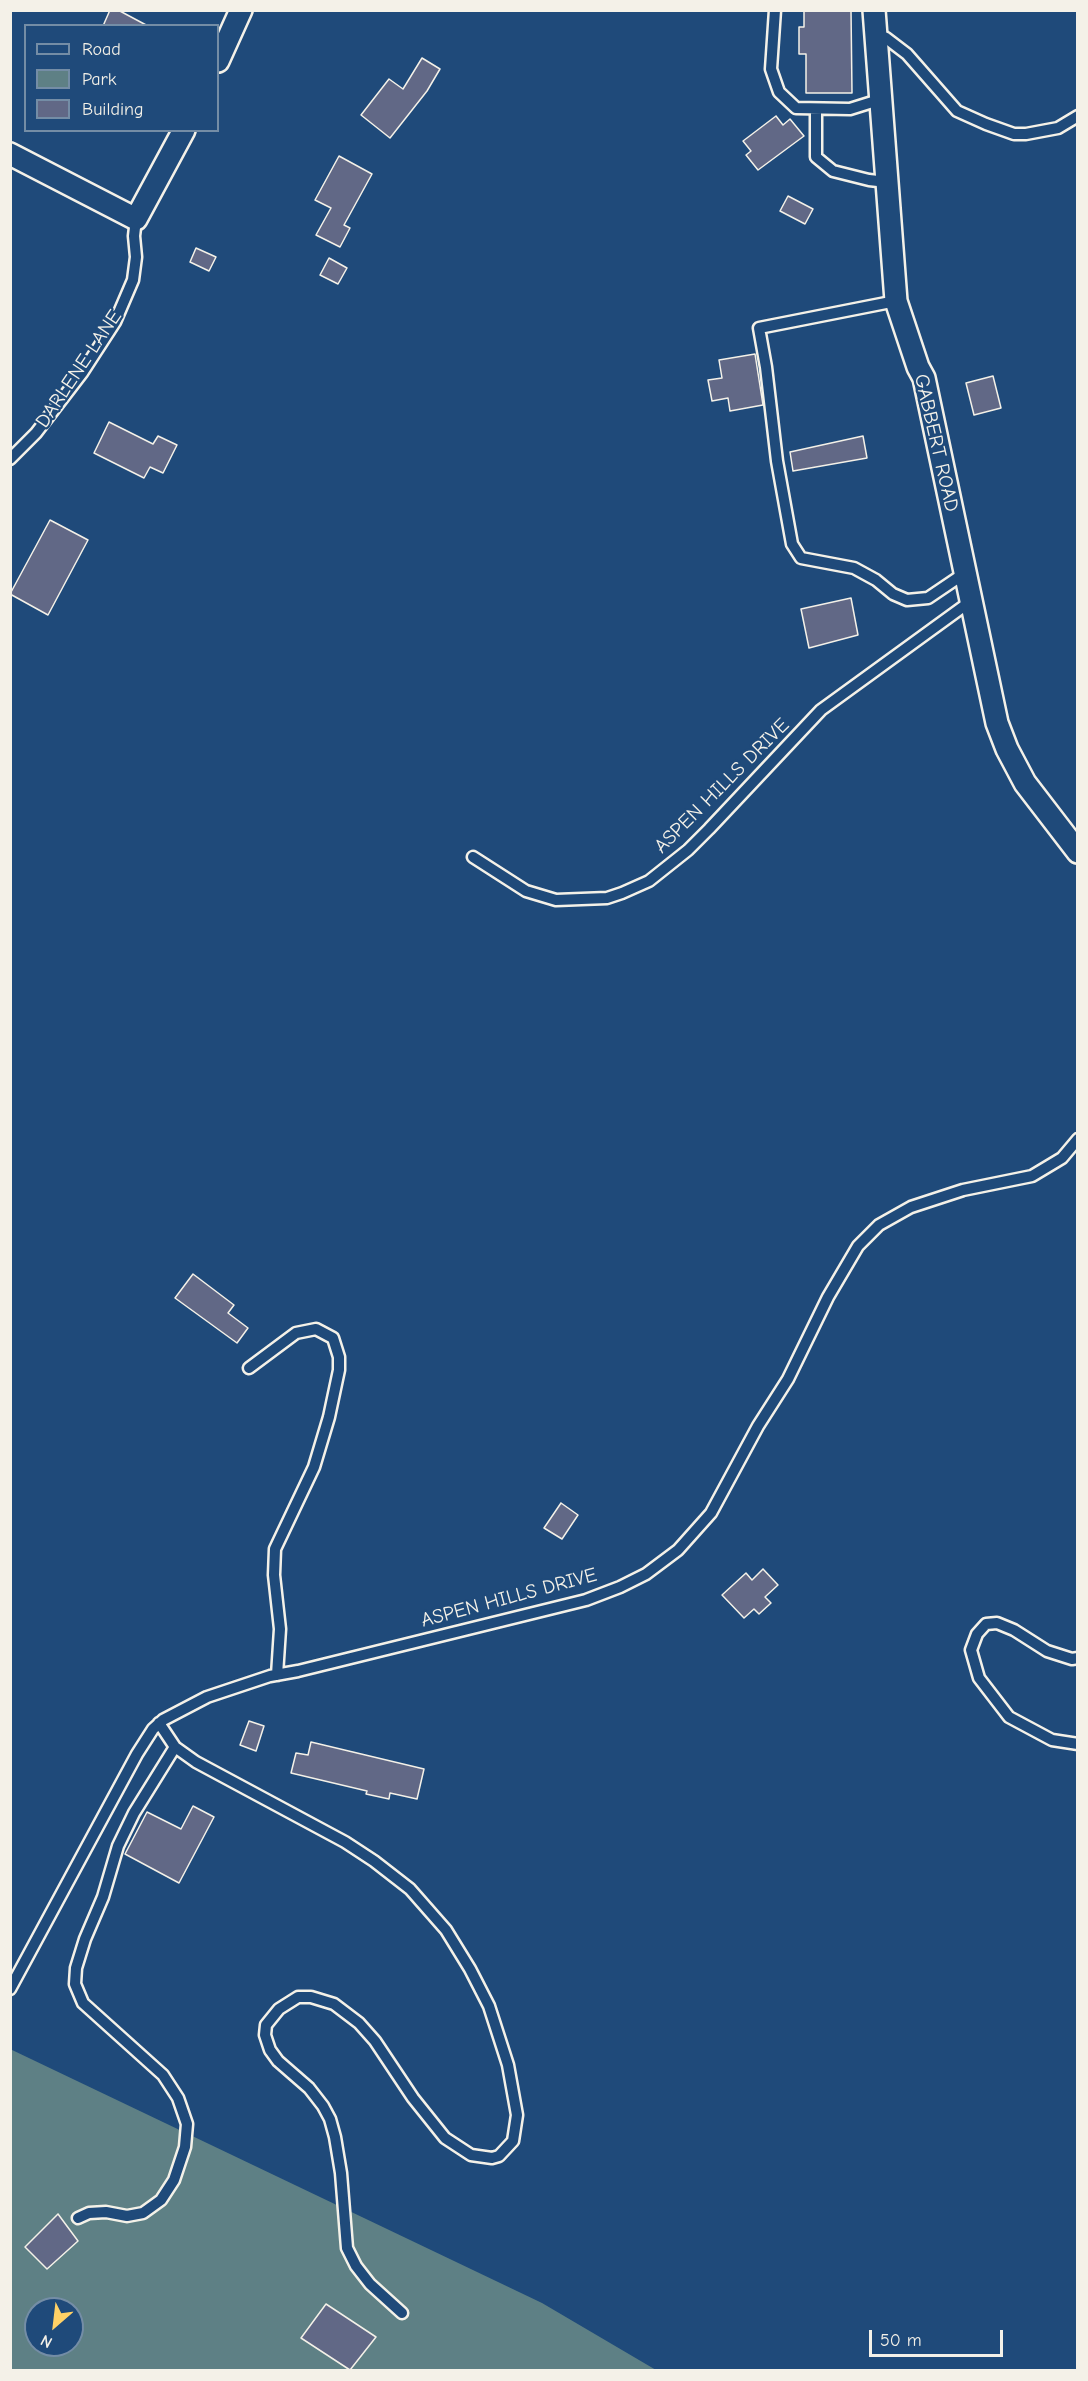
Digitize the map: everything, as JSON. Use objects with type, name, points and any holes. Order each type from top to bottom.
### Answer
[{"type":"street","points":[[219,59],[241,10]]},
{"type":"street","name":"GABBERT ROAD","points":[[874,10],[896,301],[918,367],[924,378],[997,723],[1007,749],[1025,783],[1077,852]]},
{"type":"street","points":[[10,154],[136,219],[183,132]]},
{"type":"lane","points":[[775,10],[771,69],[779,92],[796,108],[850,109],[882,98]]},
{"type":"lane","points":[[876,34],[886,38],[907,54],[957,111],[986,124],[1014,134],[1026,134],[1058,128],[1077,116]]},
{"type":"lane","points":[[816,110],[816,157],[833,171],[868,180],[887,182]]},
{"type":"lane","name":"DARLENE LANE","points":[[10,459],[36,433],[82,373],[115,322],[133,280],[136,257],[134,236],[136,219]]},
{"type":"lane","points":[[896,301],[759,328],[782,492],[792,544],[801,558],[854,568],[876,580],[893,594],[907,600],[928,598],[965,573]]},
{"type":"lane","name":"ASPEN HILLS DRIVE","points":[[473,857],[526,891],[556,900],[578,901],[607,898],[649,880],[709,829],[821,710],[971,601]]},
{"type":"lane","name":"ASPEN HILLS DRIVE","points":[[10,1989],[137,1754],[159,1723],[172,1713],[207,1697],[277,1675],[586,1600],[646,1574],[674,1555],[711,1513],[758,1426],[788,1379],[828,1297],[858,1246],[879,1225],[911,1207],[963,1190],[1032,1176],[1062,1158],[1077,1139]]},
{"type":"lane","points":[[249,1368],[296,1333],[316,1329],[333,1338],[339,1357],[339,1370],[329,1417],[314,1467],[275,1549],[274,1575],[280,1629],[277,1675]]},
{"type":"lane","points":[[1077,1658],[1047,1651],[1014,1630],[997,1623],[986,1624],[977,1634],[971,1650],[979,1678],[1009,1717],[1052,1740],[1077,1744]]},
{"type":"lane","points":[[159,1723],[175,1747],[196,1762],[345,1842],[410,1889],[446,1930],[489,2006],[508,2065],[517,2115],[513,2141],[499,2156],[492,2158],[471,2155],[445,2138],[413,2098],[375,2041],[359,2023],[334,2004],[311,1997],[298,1997],[279,2009],[266,2025],[265,2035],[270,2050],[278,2061],[309,2088],[323,2106],[330,2120],[341,2173],[347,2248],[356,2266],[370,2284],[402,2313]]},
{"type":"lane","points":[[78,2218],[89,2213],[106,2212],[127,2216],[143,2213],[161,2200],[174,2180],[185,2147],[187,2124],[178,2098],[163,2075],[83,2003],[75,1984],[76,1968],[85,1939],[103,1897],[118,1846],[134,1813],[175,1747]]},
{"type":"green space","points":[[10,2049],[542,2303],[656,2370],[11,2370]]},
{"type":"building","points":[[110,10],[118,10],[144,24],[104,24]]},
{"type":"building","points":[[804,10],[851,10],[852,93],[806,93],[806,54],[799,54],[799,27],[804,27]]},
{"type":"building","points":[[422,58],[440,69],[427,91],[390,138],[361,115],[389,79],[403,89]]},
{"type":"building","points":[[776,116],[783,125],[790,119],[804,136],[758,170],[746,155],[751,151],[743,141]]},
{"type":"building","points":[[339,156],[372,174],[344,225],[350,228],[340,247],[316,235],[331,208],[315,200]]},
{"type":"building","points":[[788,196],[813,209],[805,224],[780,211]]},
{"type":"building","points":[[196,248],[216,257],[209,271],[190,262]]},
{"type":"building","points":[[329,258],[347,268],[338,284],[320,275]]},
{"type":"building","points":[[755,354],[763,405],[730,411],[728,398],[712,401],[708,380],[722,378],[719,360]]},
{"type":"building","points":[[993,376],[1001,408],[974,415],[966,383]]},
{"type":"building","points":[[109,422],[153,444],[158,436],[177,445],[163,473],[150,467],[144,478],[94,453]]},
{"type":"building","points":[[863,436],[867,458],[793,471],[790,452]]},
{"type":"building","points":[[50,520],[88,540],[48,615],[10,594]]},
{"type":"building","points":[[851,598],[858,635],[809,648],[801,609]]},
{"type":"building","points":[[193,1274],[234,1305],[228,1313],[248,1328],[237,1343],[175,1298]]},
{"type":"building","points":[[561,1503],[578,1515],[562,1539],[544,1528]]},
{"type":"building","points":[[763,1569],[778,1585],[765,1597],[771,1603],[759,1614],[754,1609],[744,1618],[722,1595],[746,1573],[752,1580]]},
{"type":"building","points":[[249,1721],[264,1726],[256,1751],[240,1745]]},
{"type":"building","points":[[311,1742],[424,1769],[417,1799],[390,1793],[389,1799],[366,1794],[367,1791],[291,1773],[296,1753],[308,1755]]},
{"type":"building","points":[[193,1806],[214,1817],[179,1883],[125,1854],[147,1812],[181,1829]]},
{"type":"building","points":[[58,2214],[78,2241],[47,2269],[25,2247]]},
{"type":"building","points":[[326,2304],[376,2337],[350,2370],[301,2338]]}]
